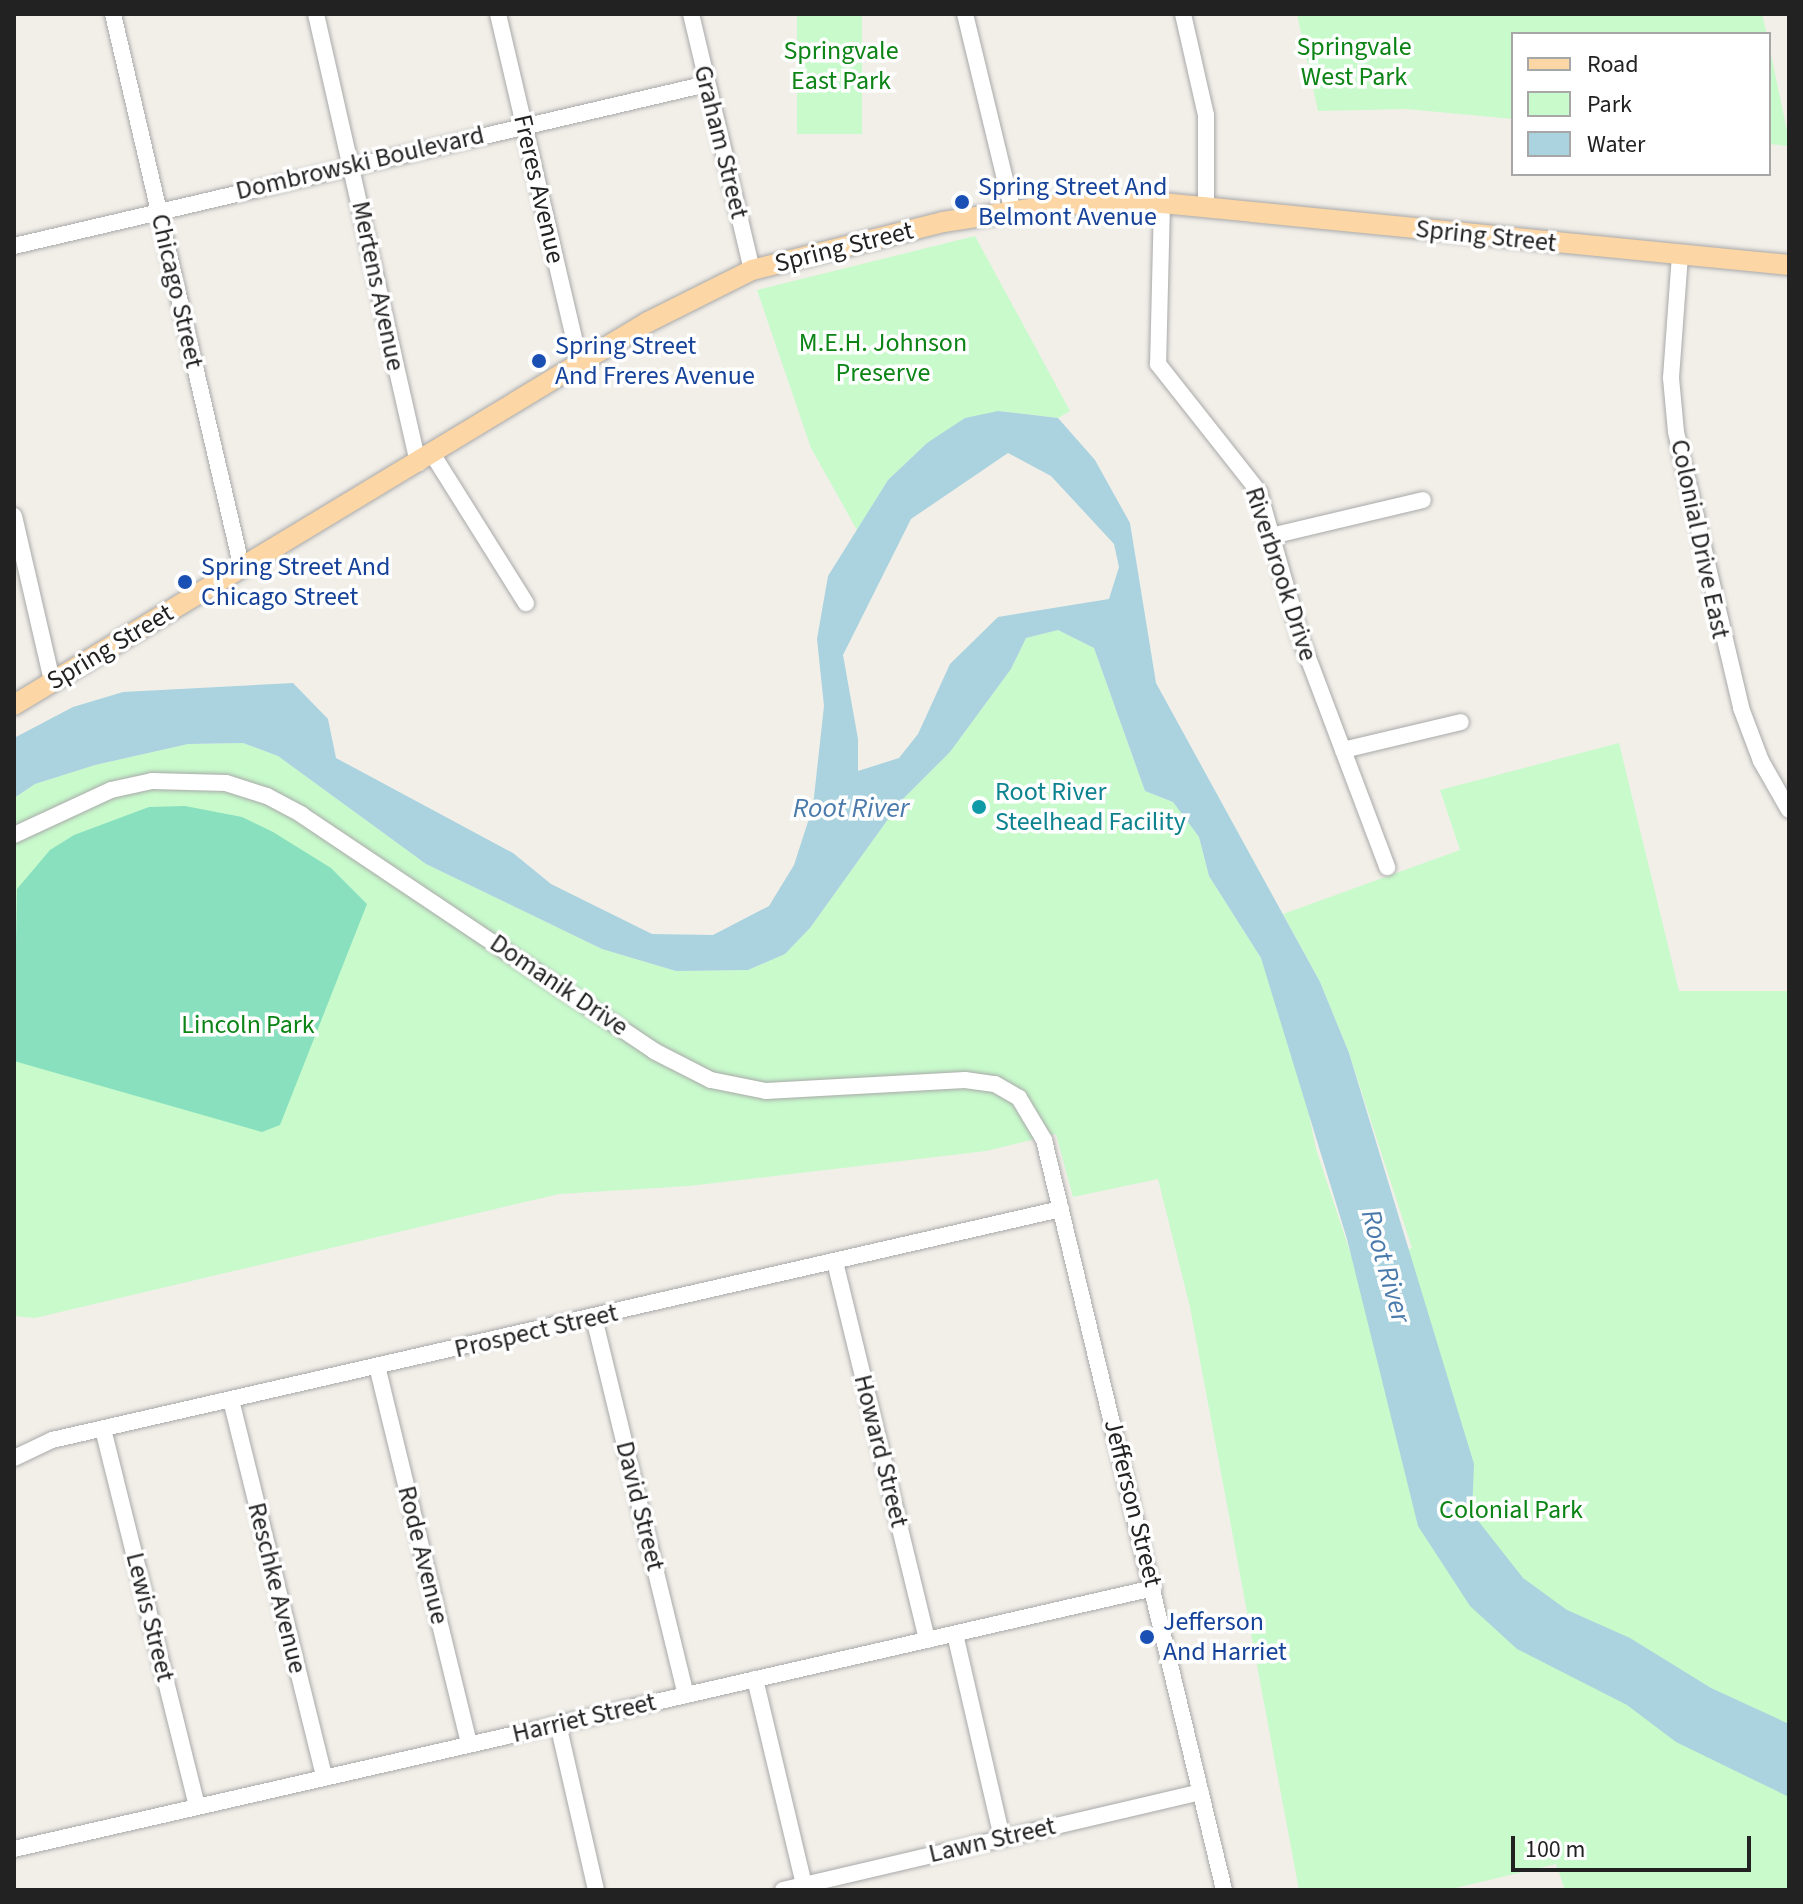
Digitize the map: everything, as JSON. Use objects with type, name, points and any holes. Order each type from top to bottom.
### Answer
[{"type":"main road","name":"Spring Street","points":[[14,705],[425,460],[648,322],[752,270],[1012,209],[1162,203],[1789,265]]},
{"type":"street","name":"Chicago Street","points":[[113,14],[242,569]]},
{"type":"street","name":"Mertens Avenue","points":[[316,14],[425,460],[526,603]]},
{"type":"street","name":"Freres Avenue","points":[[498,14],[580,364]]},
{"type":"street","name":"Graham Street","points":[[691,14],[752,270]]},
{"type":"street","points":[[965,14],[1012,209]]},
{"type":"street","points":[[1183,14],[1206,115],[1206,208]]},
{"type":"street","name":"Dombrowski Boulevard","points":[[14,246],[351,163],[707,84]]},
{"type":"street","name":"Riverbrook Drive","points":[[1162,203],[1158,364],[1252,480],[1301,639],[1387,867]]},
{"type":"street","name":"Colonial Drive East","points":[[1680,255],[1671,378],[1676,432],[1741,708],[1761,761],[1789,810]]},
{"type":"street","points":[[1271,536],[1423,500]]},
{"type":"street","points":[[14,516],[52,681]]},
{"type":"street","points":[[1343,750],[1461,722]]},
{"type":"street","name":"Domanik Drive","points":[[14,835],[70,806],[152,781],[194,778],[267,796],[654,1051],[711,1080],[766,1091],[965,1080],[1006,1089],[1038,1124],[1061,1209]]},
{"type":"street","name":"Prospect Street","points":[[14,1458],[52,1440],[1061,1209]]},
{"type":"street","name":"Jefferson Street","points":[[1061,1209],[1224,1890]]},
{"type":"street","name":"Howard Street","points":[[835,1262],[927,1640]]},
{"type":"street","name":"David Street","points":[[594,1318],[686,1695]]},
{"type":"street","name":"Rode Avenue","points":[[377,1366],[469,1744]]},
{"type":"street","name":"Reschke Avenue","points":[[231,1400],[324,1777]]},
{"type":"street","name":"Lewis Street","points":[[103,1429],[197,1806]]},
{"type":"street","name":"Harriet Street","points":[[15,1846],[1154,1588]]},
{"type":"street","points":[[955,1634],[1002,1837]]},
{"type":"street","points":[[755,1679],[804,1885]]},
{"type":"street","points":[[558,1724],[596,1890]]},
{"type":"street","name":"Lawn Street","points":[[783,1890],[1201,1792]]},
{"type":"green space","name":"Springvale East Park","points":[[797,14],[862,14],[862,134],[797,134]]},
{"type":"green space","name":"Springvale West Park","points":[[1297,14],[1762,14],[1766,32],[1511,32],[1511,119],[1406,109],[1318,111]]},
{"type":"green space","points":[[1771,54],[1789,140],[1789,146],[1771,144]]},
{"type":"green space","name":"M.E.H. Johnson Preserve","points":[[975,236],[1070,411],[1058,418],[998,411],[927,443],[888,480],[857,530],[811,448],[757,290]]},
{"type":"green space","points":[[1058,630],[1094,648],[1145,791],[1173,802],[1199,837],[1209,876],[1261,958],[1301,1076],[1316,1149],[1354,1264],[1412,1248],[1349,1053],[1320,982],[1283,914],[1460,850],[1440,790],[1619,743],[1679,991],[1789,991],[1789,1890],[1565,1890],[1556,1864],[1447,1890],[1299,1890],[1190,1307],[1158,1179],[1073,1197],[1056,1134],[986,1151],[689,1186],[559,1194],[35,1318],[14,1316],[14,798],[35,784],[95,765],[188,744],[243,743],[278,756],[426,864],[602,949],[676,971],[748,970],[785,954],[810,928],[901,801],[950,752],[1011,669],[1026,638]]},
{"type":"green space","name":"Lincoln Park","points":[[185,806],[242,817],[273,832],[331,868],[367,904],[280,1125],[262,1132],[14,1061],[17,889],[50,850],[74,835],[149,807]]},
{"type":"water","name":"Root River","points":[[998,411],[1058,418],[1095,460],[1130,523],[1156,683],[1320,982],[1349,1053],[1474,1464],[1472,1513],[1523,1578],[1567,1610],[1630,1638],[1711,1688],[1789,1724],[1789,1797],[1676,1742],[1627,1705],[1517,1649],[1470,1606],[1418,1526],[1347,1239],[1261,958],[1209,876],[1199,837],[1173,802],[1145,791],[1094,648],[1058,630],[1026,638],[1011,669],[950,752],[901,801],[810,928],[785,954],[748,970],[676,971],[602,949],[426,864],[278,756],[243,743],[188,744],[95,765],[35,784],[14,798],[14,738],[73,707],[123,692],[293,683],[328,719],[336,758],[513,853],[551,884],[652,934],[713,935],[769,906],[794,865],[813,806],[824,706],[817,639],[828,576],[888,480],[927,443],[965,418]],"holes":[[[1008,453],[1051,476],[1114,544],[1119,567],[1109,599],[998,617],[950,664],[918,734],[899,758],[858,771],[858,739],[843,655],[911,519]]]},
{"type":"place","name":"Spring Street And Belmont Avenue","points":[[962,202]]},
{"type":"place","name":"Spring Street And Freres Avenue","points":[[539,361]]},
{"type":"place","name":"Spring Street And Chicago Street","points":[[185,582]]},
{"type":"place","name":"Root River Steelhead Facility","points":[[979,807]]},
{"type":"place","name":"Jefferson And Harriet","points":[[1147,1637]]},
{"type":"park label","name":"Colonial Park","points":[[1511,1510]]}]
